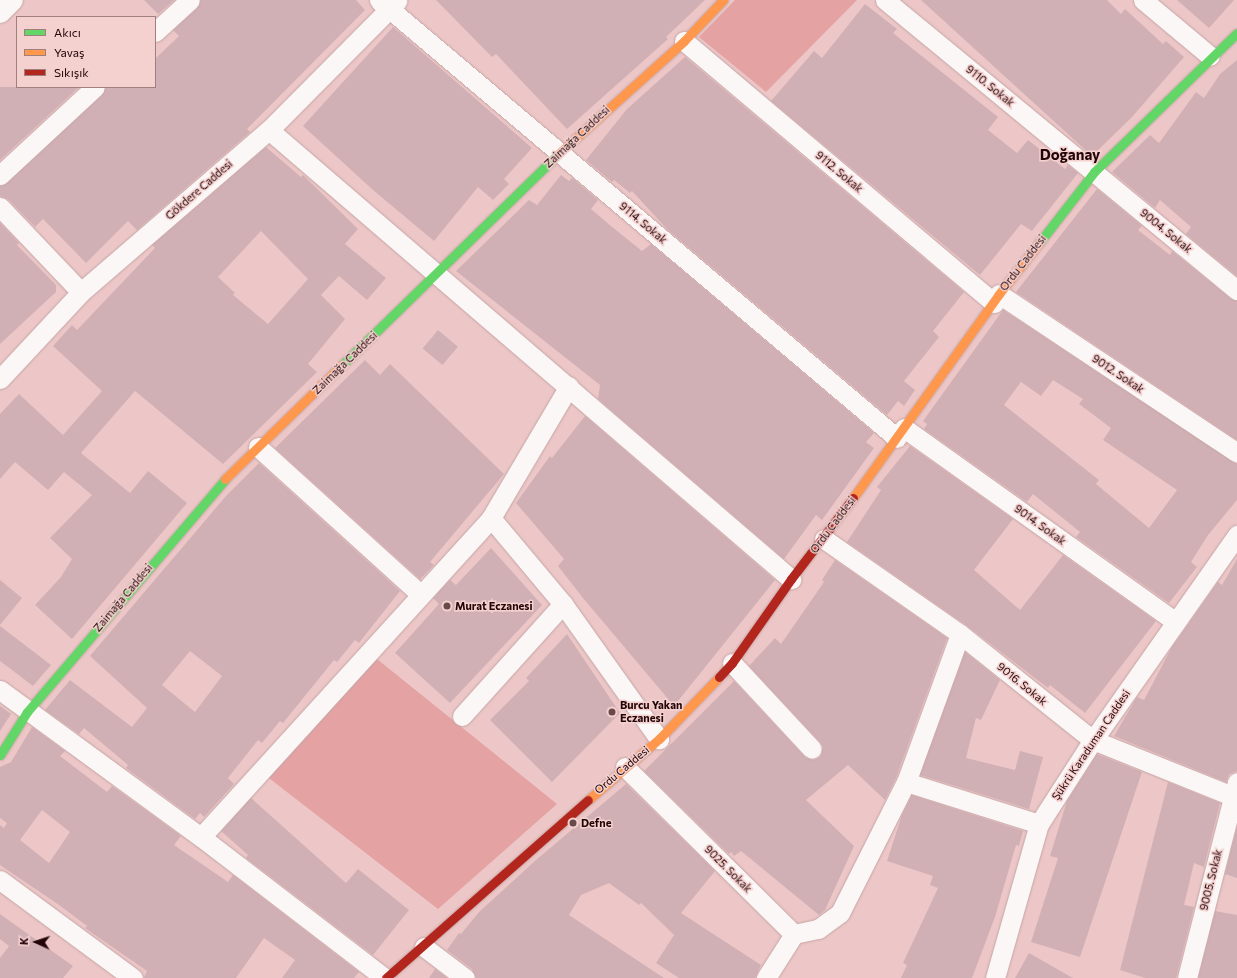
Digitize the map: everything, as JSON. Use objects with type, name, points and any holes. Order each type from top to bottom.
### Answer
[{"type":"main road","name":"Zaimağa Caddesi","points":[[0,755],[27,712],[218,487],[559,153],[684,41],[723,0]]},
{"type":"main road","name":"Ordu Caddesi","points":[[386,978],[424,947],[624,767],[659,739],[732,663],[792,579],[824,539],[996,299],[1094,172],[1210,56],[1237,33]]},
{"type":"street","points":[[0,13],[14,0]]},
{"type":"street","points":[[156,31],[190,0]]},
{"type":"street","name":"9110. Sokak","points":[[885,0],[1094,172]]},
{"type":"street","points":[[1143,0],[1210,56]]},
{"type":"street","name":"Gökdere Caddesi","points":[[0,379],[81,292],[269,130],[388,3]]},
{"type":"street","name":"9114. Sokak","points":[[388,3],[559,153],[900,433]]},
{"type":"street","name":"9112. Sokak","points":[[684,41],[996,299]]},
{"type":"street","points":[[0,175],[95,88]]},
{"type":"street","points":[[269,130],[436,275],[569,386],[792,579]]},
{"type":"street","name":"9004. Sokak","points":[[1094,172],[1237,290]]},
{"type":"street","points":[[0,207],[81,292]]},
{"type":"street","name":"9012. Sokak","points":[[996,299],[1237,453]]},
{"type":"street","points":[[201,837],[491,518],[569,386]]},
{"type":"street","name":"9014. Sokak","points":[[900,433],[1175,622]]},
{"type":"street","points":[[258,447],[421,595]]},
{"type":"street","points":[[491,518],[564,604],[659,739]]},
{"type":"street","name":"Şükrü Karaduman Caddesi","points":[[995,978],[1039,824],[1093,740],[1237,535]]},
{"type":"street","name":"9016. Sokak","points":[[824,539],[960,634],[1093,740],[1235,792]]},
{"type":"street","points":[[462,716],[564,604]]},
{"type":"street","points":[[766,978],[794,934],[818,929],[840,913],[906,782],[960,634]]},
{"type":"street","points":[[732,663],[812,749]]},
{"type":"street","points":[[0,690],[27,712],[201,837],[386,978]]},
{"type":"street","name":"9025. Sokak","points":[[624,767],[794,934]]},
{"type":"street","points":[[906,782],[1039,824]]},
{"type":"street","name":"9005. Sokak","points":[[1187,978],[1235,792]]},
{"type":"street","points":[[0,880],[133,978]]},
{"type":"street","points":[[424,947],[465,978]]},
{"type":"shaded area","points":[[735,0],[857,0],[766,92],[699,37]]},
{"type":"shaded area","points":[[377,659],[557,804],[438,909],[265,775]]},
{"type":"building","points":[[144,0],[174,0],[158,14]]},
{"type":"building","points":[[201,0],[356,0],[365,10],[247,129],[250,132],[137,230],[128,221],[86,263],[43,219],[35,227],[8,199],[0,196],[0,186],[7,183],[102,95],[106,88],[156,88],[156,58],[179,36],[173,30],[197,8]]},
{"type":"building","points":[[436,0],[705,0],[666,37],[668,39],[567,129],[496,54],[492,57]]},
{"type":"building","points":[[921,0],[1107,0],[1121,14],[1125,9],[1163,44],[1166,41],[1184,57],[1132,117],[1092,156]]},
{"type":"building","points":[[1177,0],[1234,0],[1209,28]]},
{"type":"building","points":[[865,4],[897,29],[893,33],[998,117],[988,130],[1017,153],[1028,140],[1065,169],[1068,165],[1078,173],[1032,231],[1021,224],[980,275],[771,101],[814,51],[822,58]]},
{"type":"building","points":[[393,27],[532,148],[504,179],[509,184],[493,200],[478,187],[434,241],[373,190],[303,126]]},
{"type":"building","points":[[685,57],[964,292],[933,331],[939,337],[904,381],[915,390],[904,406],[898,401],[887,415],[667,229],[632,191],[630,193],[614,180],[612,182],[586,160],[627,109]]},
{"type":"building","points":[[1237,60],[1237,276],[1186,234],[1191,227],[1160,200],[1155,208],[1112,172],[1150,135],[1159,143],[1196,92],[1204,98],[1220,74]]},
{"type":"building","points":[[0,87],[78,88],[0,160]]},
{"type":"building","points":[[266,147],[301,177],[303,175],[358,229],[345,244],[386,278],[367,300],[339,276],[321,295],[345,319],[308,364],[317,372],[223,464],[135,391],[81,453],[130,493],[148,471],[187,503],[72,639],[35,605],[61,577],[72,559],[50,538],[92,495],[64,472],[48,490],[15,462],[0,479],[0,414],[19,394],[63,435],[102,391],[53,346],[72,325],[77,330],[155,248],[152,245]],"holes":[[[261,231],[308,279],[268,324],[233,295],[235,293],[218,277]]]},
{"type":"building","points":[[561,175],[569,181],[572,178],[598,200],[591,209],[611,226],[642,251],[651,244],[874,433],[866,442],[874,448],[822,520],[816,515],[784,559],[598,399],[600,385],[456,271],[529,200],[537,205]]},
{"type":"building","points":[[1097,189],[1142,226],[1138,230],[1170,255],[1172,251],[1230,298],[1237,301],[1237,440],[1016,292]]},
{"type":"building","points":[[0,223],[19,243],[17,245],[56,285],[56,292],[0,344]]},
{"type":"building","points":[[1003,310],[1237,464],[1237,500],[1208,535],[1191,562],[1197,567],[1169,603],[1076,537],[1080,532],[1033,494],[1027,502],[924,429],[927,424],[923,421]],"holes":[[[1053,380],[1083,399],[1079,404],[1111,428],[1103,440],[1177,490],[1149,528],[1096,484],[1099,480],[1004,405],[1021,382],[1041,396]]]},
{"type":"building","points":[[438,330],[458,347],[442,365],[423,348]]},
{"type":"building","points":[[365,360],[380,375],[390,364],[504,474],[430,562],[434,565],[420,579],[275,448]]},
{"type":"building","points":[[585,416],[775,580],[674,706],[558,566],[564,559],[516,503],[550,456],[552,458]]},
{"type":"building","points":[[910,446],[1013,519],[974,570],[1020,610],[1063,555],[1156,621],[1085,713],[1050,685],[1048,688],[966,625],[847,542],[881,490],[877,487]]},
{"type":"building","points":[[259,463],[400,591],[359,643],[355,640],[337,662],[334,660],[283,723],[280,721],[262,743],[258,740],[228,778],[234,784],[204,817],[200,813],[195,819],[126,768],[128,765],[84,728],[79,734],[45,710],[70,680],[132,727],[147,708],[90,656],[226,496]],"holes":[[[190,651],[222,676],[195,712],[162,685]]]},
{"type":"building","points":[[491,548],[542,605],[450,703],[395,653],[439,604],[433,598],[450,580],[456,585]]},
{"type":"building","points":[[1237,559],[1237,771],[1229,774],[1226,782],[1114,736],[1137,697],[1144,700],[1172,647],[1218,582],[1222,585]]},
{"type":"building","points":[[835,560],[947,638],[896,778],[885,800],[848,765],[806,800],[854,846],[825,910],[819,915],[741,851],[734,856],[731,852],[729,854],[644,771],[734,681],[804,756],[814,760],[820,757],[823,747],[820,742],[749,666],[775,638],[781,644],[824,582],[822,580]]},
{"type":"building","points":[[0,580],[22,598],[0,625]]},
{"type":"building","points":[[0,626],[51,665],[33,686],[0,661]]},
{"type":"building","points":[[567,634],[620,713],[552,782],[490,720],[529,681],[526,678]]},
{"type":"building","points":[[965,652],[1000,680],[981,720],[976,718],[966,758],[1015,770],[1020,751],[1043,757],[1029,809],[920,775]]},
{"type":"building","points":[[0,706],[11,714],[0,731]]},
{"type":"building","points":[[32,727],[65,751],[60,756],[107,792],[112,786],[181,836],[174,845],[228,882],[233,875],[359,972],[354,978],[282,978],[295,960],[264,938],[236,978],[144,978],[147,971],[85,928],[87,926],[59,905],[0,865],[0,825],[4,828],[7,823],[0,818],[0,767],[11,762]],"holes":[[[42,810],[70,832],[49,863],[20,840]]]},
{"type":"building","points":[[1097,754],[1142,772],[1080,957],[1031,942],[1058,858],[1050,856],[1067,801]]},
{"type":"building","points":[[1168,782],[1220,803],[1204,867],[1194,863],[1184,905],[1194,907],[1176,978],[1145,978],[1120,970]]},
{"type":"building","points":[[626,784],[715,871],[681,913],[761,965],[755,978],[679,978],[656,963],[674,935],[641,903],[639,905],[609,883],[581,895],[569,915],[664,978],[476,978],[472,969],[447,950],[459,933],[461,934],[479,912],[536,860]]},
{"type":"building","points":[[912,795],[1023,831],[1019,846],[1016,845],[995,917],[972,978],[901,978],[907,965],[903,963],[938,888],[930,885],[933,876],[887,861],[902,815]]},
{"type":"building","points":[[251,798],[346,883],[358,869],[409,910],[373,955],[246,858],[248,855],[221,831]]},
{"type":"building","points":[[1237,826],[1237,878],[1225,874]]},
{"type":"building","points":[[1215,911],[1237,915],[1237,978],[1198,978]]},
{"type":"building","points":[[0,914],[73,966],[63,978],[0,978],[0,958],[9,946],[0,939]]},
{"type":"building","points":[[1029,953],[1073,978],[1015,978]]},
{"type":"building","points":[[435,969],[447,978],[429,978]]},
{"type":"traffic: fast","points":[[1039,243],[1094,172],[1237,33]]},
{"type":"traffic: fast","points":[[342,365],[557,155]]},
{"type":"traffic: fast","points":[[0,755],[27,712],[225,479]]},
{"type":"traffic: slow","points":[[557,155],[684,41],[723,0]]},
{"type":"traffic: slow","points":[[853,498],[999,294],[1039,243]]},
{"type":"traffic: slow","points":[[225,479],[342,365]]},
{"type":"traffic: slow","points":[[588,800],[659,739],[719,677]]},
{"type":"traffic: jam","points":[[719,677],[732,663],[791,579],[853,498]]},
{"type":"traffic: jam","points":[[386,978],[588,800]]},
{"type":"place","name":"Murat Eczanesi","points":[[447,606]]},
{"type":"place","name":"Burcu Yakan Eczanesi","points":[[612,712]]},
{"type":"place","name":"Defne","points":[[573,823]]},
{"type":"district","name":"Doğanay","points":[[1070,155]]}]
